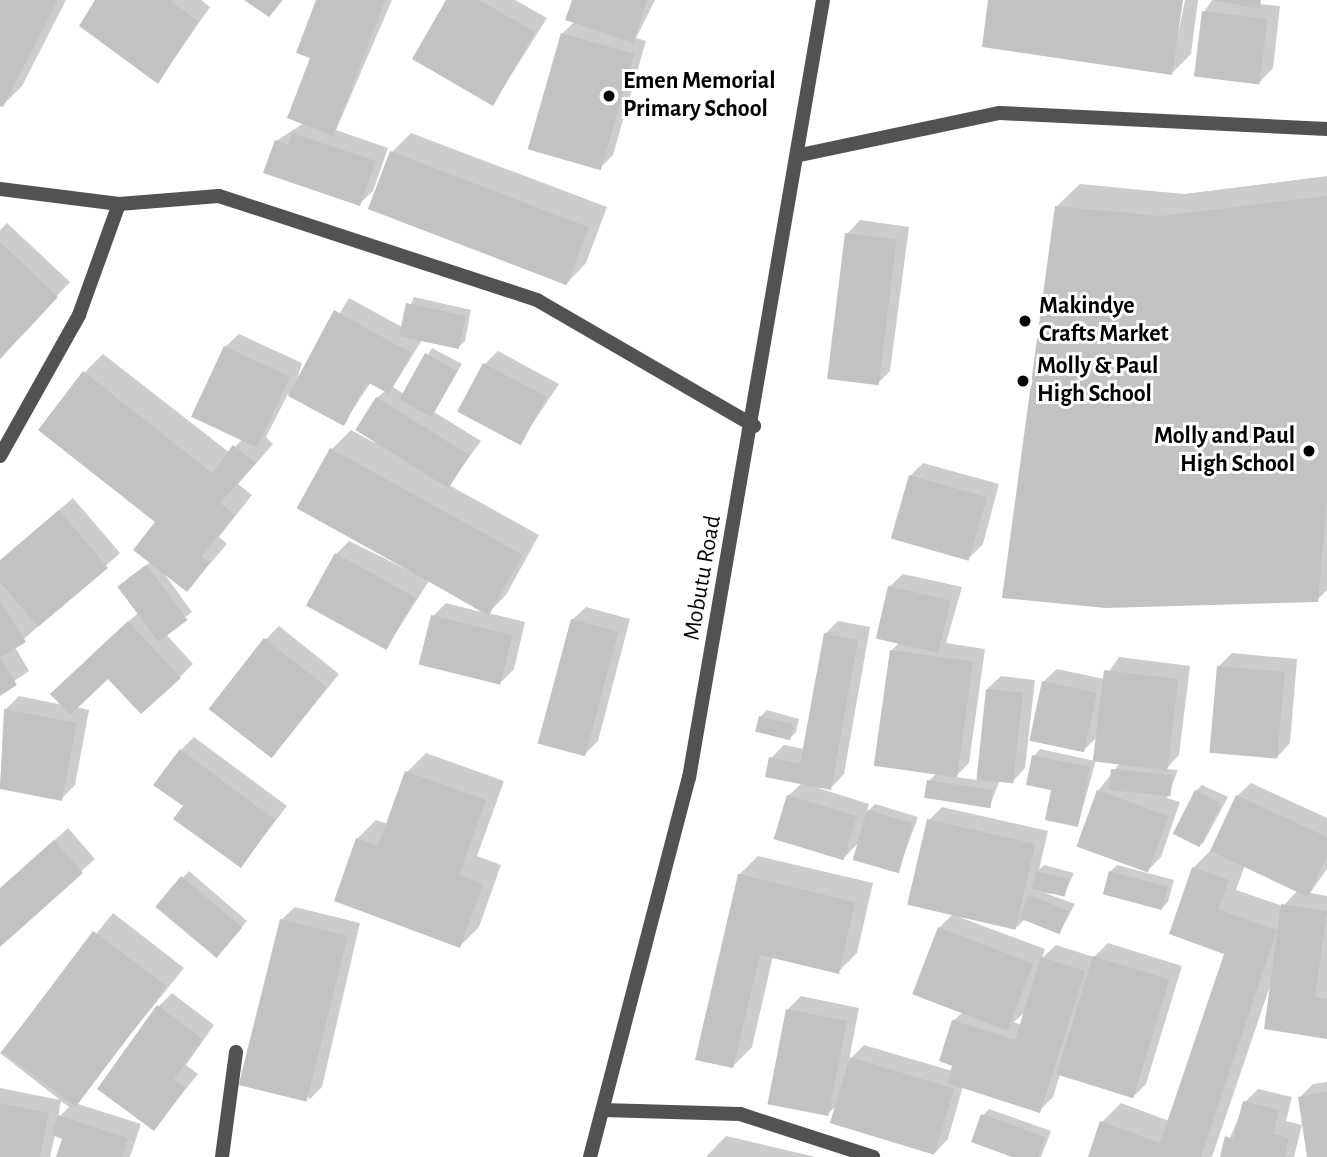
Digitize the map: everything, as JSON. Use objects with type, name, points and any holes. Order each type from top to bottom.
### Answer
[{"type":"street","name":"Mobutu Road","points":[[590,1157],[689,778],[754,426],[823,0]]},
{"type":"street","points":[[800,155],[1000,113],[1327,129]]},
{"type":"street","points":[[0,189],[120,204],[219,197],[537,300],[754,426]]},
{"type":"street","points":[[0,456],[79,315],[120,204]]},
{"type":"street","points":[[222,1157],[236,1052]]},
{"type":"street","points":[[603,1110],[740,1114],[873,1157]]},
{"type":"building","points":[[0,0],[58,0],[3,107],[0,106]]},
{"type":"building","points":[[95,0],[170,0],[198,21],[158,84],[79,26]]},
{"type":"building","points":[[244,0],[283,0],[269,17]]},
{"type":"building","points":[[316,0],[385,0],[333,136],[287,118],[310,58],[296,53]]},
{"type":"building","points":[[446,0],[479,0],[535,32],[493,106],[412,59]]},
{"type":"building","points":[[572,0],[647,0],[633,43],[565,20]]},
{"type":"building","points":[[988,0],[1183,0],[1172,75],[982,47]]},
{"type":"building","points":[[1211,0],[1261,0],[1260,9]]},
{"type":"building","points":[[1202,11],[1268,19],[1259,85],[1194,77]]},
{"type":"building","points":[[561,33],[634,54],[601,170],[528,149]]},
{"type":"building","points":[[292,133],[376,161],[360,206],[263,173],[275,140],[288,145]]},
{"type":"building","points":[[390,151],[589,227],[567,285],[368,209]]},
{"type":"building","points":[[1327,196],[1327,498],[1318,602],[1106,608],[1002,598],[1055,206],[1160,216]]},
{"type":"building","points":[[845,233],[897,239],[879,385],[827,379]]},
{"type":"building","points":[[0,242],[58,297],[0,359]]},
{"type":"building","points":[[406,303],[466,316],[459,349],[399,336]]},
{"type":"building","points":[[334,310],[411,353],[389,394],[367,382],[344,426],[288,396]]},
{"type":"building","points":[[224,346],[290,377],[257,448],[191,417]]},
{"type":"building","points":[[425,353],[457,371],[432,417],[399,399]]},
{"type":"building","points":[[483,363],[547,397],[521,445],[457,412]]},
{"type":"building","points":[[83,371],[212,473],[233,445],[256,463],[220,503],[235,515],[201,557],[210,563],[187,592],[133,550],[155,522],[38,430]]},
{"type":"building","points":[[376,397],[469,455],[449,488],[355,430]]},
{"type":"building","points":[[330,448],[522,555],[489,615],[297,508]]},
{"type":"building","points":[[909,475],[987,497],[969,561],[891,538]]},
{"type":"building","points":[[59,510],[108,568],[38,627],[0,582],[0,560]]},
{"type":"building","points":[[335,553],[415,598],[386,650],[306,605]]},
{"type":"building","points":[[146,565],[188,620],[159,642],[117,587]]},
{"type":"building","points":[[888,586],[950,600],[938,653],[876,639]]},
{"type":"building","points":[[0,600],[26,642],[0,658]]},
{"type":"building","points":[[431,615],[513,635],[500,685],[419,664]]},
{"type":"building","points":[[571,619],[618,632],[585,756],[538,744]]},
{"type":"building","points":[[128,621],[181,678],[141,714],[108,679],[70,715],[50,694]]},
{"type":"building","points":[[824,633],[858,640],[831,790],[765,777],[769,757],[800,764]]},
{"type":"building","points":[[264,638],[327,687],[272,758],[209,709]]},
{"type":"building","points":[[890,650],[973,662],[957,778],[874,766]]},
{"type":"building","points":[[0,658],[17,685],[0,696]]},
{"type":"building","points":[[1217,666],[1285,672],[1277,759],[1209,753]]},
{"type":"building","points":[[1104,670],[1178,679],[1167,770],[1093,761]]},
{"type":"building","points":[[1042,681],[1097,693],[1084,752],[1029,741]]},
{"type":"building","points":[[986,689],[1023,693],[1013,783],[976,780]]},
{"type":"building","points":[[4,709],[77,723],[62,801],[0,789]]},
{"type":"building","points":[[759,716],[794,725],[790,740],[755,732]]},
{"type":"building","points":[[180,749],[275,820],[241,868],[173,819],[183,806],[153,785]]},
{"type":"building","points":[[1032,755],[1090,767],[1078,827],[1045,820],[1051,790],[1026,785]]},
{"type":"building","points":[[1111,769],[1173,775],[1170,796],[1109,790]]},
{"type":"building","points":[[405,771],[486,800],[459,875],[483,884],[460,948],[334,901],[356,838],[378,846]]},
{"type":"building","points":[[927,780],[993,790],[990,808],[924,798]]},
{"type":"building","points":[[1097,790],[1168,816],[1148,872],[1076,846]]},
{"type":"building","points":[[1195,790],[1222,804],[1199,847],[1173,834]]},
{"type":"building","points":[[787,795],[857,816],[843,860],[774,839]]},
{"type":"building","points":[[1236,795],[1327,837],[1327,856],[1308,897],[1210,851]]},
{"type":"building","points":[[867,810],[913,823],[899,873],[853,860]]},
{"type":"building","points":[[927,819],[1035,844],[1015,930],[907,905]]},
{"type":"building","points":[[54,840],[83,873],[0,947],[0,888]]},
{"type":"building","points":[[1192,867],[1229,880],[1218,909],[1277,930],[1201,1157],[1088,1157],[1100,1121],[1160,1143],[1224,954],[1169,934]]},
{"type":"building","points":[[1036,871],[1069,879],[1065,897],[1032,888]]},
{"type":"building","points":[[1109,871],[1168,887],[1162,910],[1103,894]]},
{"type":"building","points":[[738,874],[855,902],[839,974],[760,955],[733,1068],[695,1060]]},
{"type":"building","points":[[181,876],[242,927],[217,958],[155,907]]},
{"type":"building","points":[[1029,895],[1069,911],[1060,934],[1020,918]]},
{"type":"building","points":[[1281,904],[1327,911],[1315,997],[1327,999],[1327,1039],[1264,1029]]},
{"type":"building","points":[[280,919],[348,936],[307,1102],[239,1085]]},
{"type":"building","points":[[938,927],[1033,964],[1007,1031],[912,994]]},
{"type":"building","points":[[93,931],[166,986],[76,1107],[2,1052]]},
{"type":"building","points":[[1093,956],[1170,979],[1133,1098],[1057,1075]]},
{"type":"building","points":[[1041,957],[1085,971],[1040,1113],[947,1083],[952,1066],[939,1061],[952,1020],[1015,1040]]},
{"type":"building","points":[[157,1005],[202,1039],[174,1079],[186,1088],[154,1131],[97,1089]]},
{"type":"building","points":[[786,1009],[847,1021],[828,1116],[767,1104]]},
{"type":"building","points":[[850,1057],[954,1089],[934,1155],[830,1123]]},
{"type":"building","points":[[1327,1092],[1327,1157],[1307,1157],[1298,1097]]},
{"type":"building","points":[[1243,1101],[1279,1110],[1273,1134],[1289,1138],[1285,1157],[1220,1157],[1225,1136],[1233,1139]]},
{"type":"building","points":[[0,1103],[49,1113],[40,1157],[0,1157]]},
{"type":"building","points":[[981,1114],[1045,1137],[1038,1157],[1012,1157],[971,1142]]},
{"type":"building","points":[[58,1115],[128,1138],[122,1157],[56,1157],[62,1139],[52,1135]]},
{"type":"place","name":"Emen Memorial Primary School","points":[[609,96]]},
{"type":"place","name":"Makindye Crafts Market","points":[[1025,321]]},
{"type":"place","name":"Molly & Paul High School","points":[[1023,381]]},
{"type":"place","name":"Molly and Paul High School","points":[[1309,451]]}]
